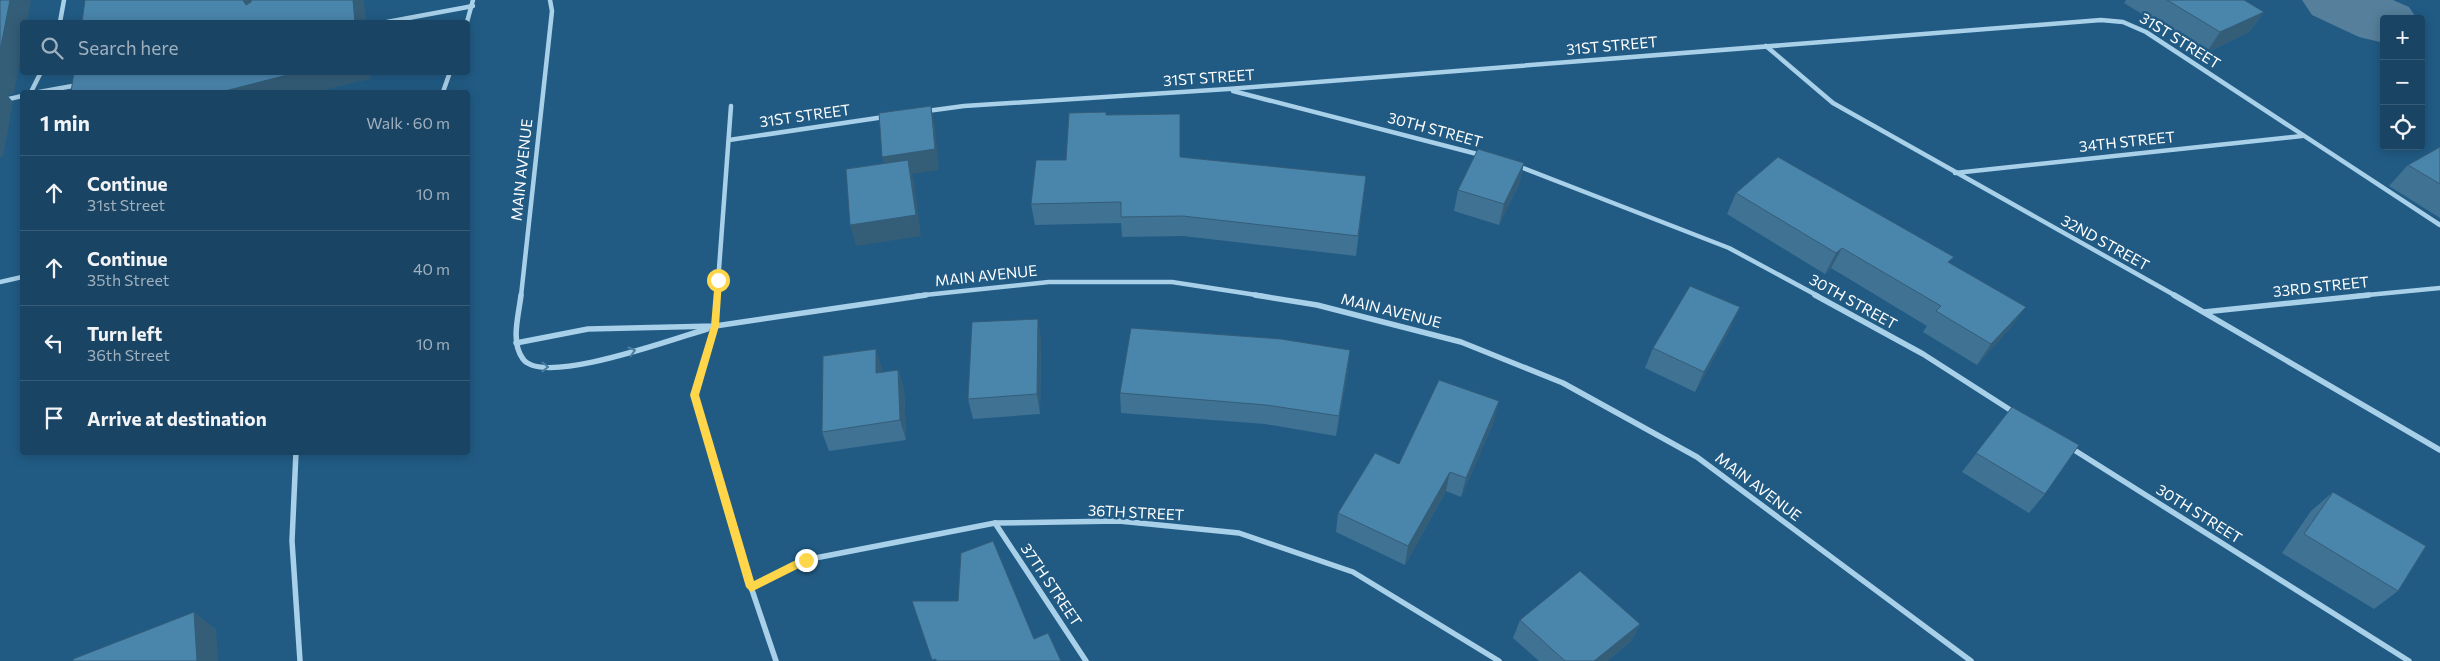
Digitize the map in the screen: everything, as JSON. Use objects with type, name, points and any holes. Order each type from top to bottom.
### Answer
[{"type":"street","points":[[60,20],[64,0]]},
{"type":"street","points":[[468,20],[473,6],[473,0]]},
{"type":"street","name":"MAIN AVENUE","points":[[550,0],[552,11],[516,343],[523,360],[538,368],[586,365],[715,326]]},
{"type":"street","points":[[398,20],[473,6]]},
{"type":"street","name":"31ST STREET","points":[[925,112],[964,106],[1228,89],[2101,20],[2123,22],[2146,32],[2440,225]]},
{"type":"street","name":"32ND STREET","points":[[1766,46],[1833,103],[1954,173],[2204,312],[2440,450]]},
{"type":"street","points":[[32,90],[40,75]]},
{"type":"street","points":[[444,90],[449,75]]},
{"type":"street","points":[[49,90],[88,82]]},
{"type":"street","name":"30TH STREET","points":[[1228,89],[1491,158]]},
{"type":"street","points":[[0,101],[20,96]]},
{"type":"street","points":[[731,106],[715,326],[695,395],[751,587],[776,661]]},
{"type":"street","name":"31ST STREET","points":[[729,140],[895,116]]},
{"type":"street","name":"34TH STREET","points":[[1954,173],[2302,136]]},
{"type":"street","name":"30TH STREET","points":[[1510,162],[1729,248],[1923,354],[2024,418]]},
{"type":"street","points":[[0,282],[20,277]]},
{"type":"street","name":"MAIN AVENUE","points":[[516,343],[588,329],[715,326],[891,299],[1049,282],[1172,282],[1317,305],[1460,342],[1563,383],[1697,457],[1971,661]]},
{"type":"street","name":"33RD STREET","points":[[2204,312],[2440,288]]},
{"type":"street","name":"30TH STREET","points":[[2065,444],[2409,661]]},
{"type":"street","points":[[296,455],[292,541],[300,661]]},
{"type":"street","name":"36TH STREET","points":[[751,587],[806,560],[995,524],[1119,521],[1239,533],[1353,572],[1498,661]]},
{"type":"street","name":"37TH STREET","points":[[995,524],[1086,661]]},
{"type":"building","points":[[0,0],[10,0],[0,51]]},
{"type":"building","points":[[85,0],[243,0],[246,5],[251,0],[353,0],[355,20],[82,20]]},
{"type":"building","points":[[2167,0],[2244,0],[2264,12],[2220,32]]},
{"type":"building","points":[[74,75],[287,75],[229,90],[71,90]]},
{"type":"building","points":[[931,106],[935,149],[882,157],[879,113]]},
{"type":"building","points":[[1106,112],[1106,115],[1180,114],[1180,157],[1366,176],[1358,236],[1183,216],[1121,217],[1121,202],[1031,204],[1036,160],[1066,160],[1069,113]]},
{"type":"building","points":[[2440,147],[2440,184],[2408,165]]},
{"type":"building","points":[[1478,149],[1524,163],[1504,204],[1458,190]]},
{"type":"building","points":[[1778,157],[1954,257],[1948,262],[2026,307],[1991,344],[1936,311],[1941,306],[1842,248],[1836,253],[1736,193]]},
{"type":"building","points":[[908,160],[916,215],[850,225],[846,169]]},
{"type":"building","points":[[1690,286],[1740,307],[1704,372],[1653,348]]},
{"type":"building","points":[[1038,319],[1037,394],[968,399],[972,322]]},
{"type":"building","points":[[1131,328],[1281,339],[1350,350],[1339,416],[1266,405],[1120,393]]},
{"type":"building","points":[[876,349],[876,373],[898,370],[900,420],[822,432],[823,356]]},
{"type":"building","points":[[1439,380],[1499,401],[1466,478],[1450,472],[1408,546],[1338,513],[1375,453],[1399,464]]},
{"type":"building","points":[[2012,407],[2079,445],[2045,494],[1976,453]]},
{"type":"building","points":[[2333,492],[2426,546],[2398,591],[2304,534]]},
{"type":"building","points":[[993,541],[1034,639],[1048,633],[1061,661],[932,660],[912,601],[958,601],[961,553]]},
{"type":"building","points":[[1580,571],[1640,624],[1594,661],[1565,661],[1520,620]]},
{"type":"building","points":[[194,612],[197,661],[73,661],[73,659]]},
{"type":"waterway","points":[[2336,0],[2380,20]]},
{"type":"route","points":[[718,280],[715,326],[695,395],[751,587],[806,560]]}]
